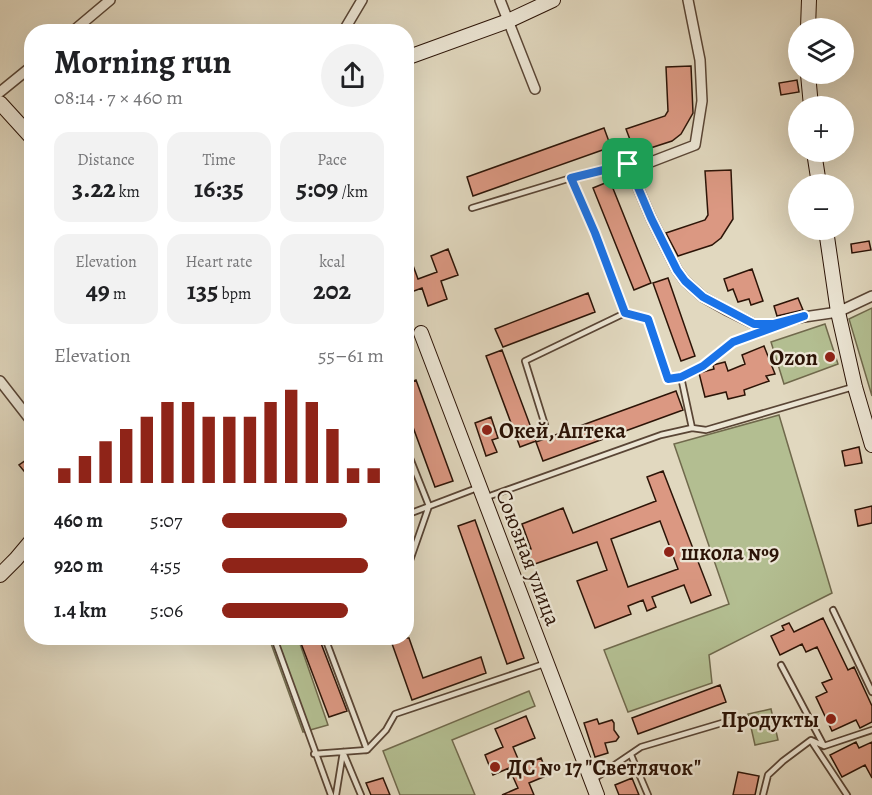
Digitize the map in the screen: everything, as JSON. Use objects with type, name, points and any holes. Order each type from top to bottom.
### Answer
[{"type":"street","points":[[82,24],[110,0]]},
{"type":"street","points":[[348,24],[362,0]]},
{"type":"street","points":[[500,0],[535,89]]},
{"type":"street","points":[[414,55],[508,21],[554,0]]},
{"type":"street","points":[[688,0],[700,60],[702,101],[695,145],[643,165],[628,164],[651,218],[685,281],[703,297],[754,324],[773,324],[804,316],[838,312],[872,296]]},
{"type":"street","points":[[808,18],[809,0]]},
{"type":"street","points":[[0,92],[24,72]]},
{"type":"street","points":[[0,103],[24,129]]},
{"type":"street","points":[[827,240],[838,312],[855,387],[872,445]]},
{"type":"street","name":"Союзная улица","points":[[421,333],[597,795]]},
{"type":"street","points":[[0,381],[24,412]]},
{"type":"street","points":[[0,574],[24,548]]},
{"type":"lane","points":[[472,208],[571,178],[628,164]]},
{"type":"lane","points":[[571,178],[595,233],[625,313]]},
{"type":"lane","points":[[545,425],[525,361],[625,313],[648,319],[668,379],[681,377],[703,366],[733,342],[804,316]]},
{"type":"lane","points":[[681,377],[692,428]]},
{"type":"lane","points":[[414,511],[662,435],[692,428],[706,430],[855,387]]},
{"type":"lane","points":[[414,468],[429,506],[414,549]]},
{"type":"lane","points":[[833,610],[872,692]]},
{"type":"lane","points":[[276,645],[314,754],[331,795]]},
{"type":"lane","points":[[329,645],[367,750]]},
{"type":"lane","points":[[314,754],[367,750],[386,730],[395,714],[547,663]]},
{"type":"lane","points":[[781,665],[824,746]]},
{"type":"lane","points":[[592,781],[640,747],[732,720]]},
{"type":"lane","points":[[811,740],[824,746],[872,730]]},
{"type":"lane","points":[[763,795],[768,775],[811,740]]},
{"type":"lane","points":[[811,740],[847,795]]},
{"type":"lane","points":[[336,795],[343,752]]},
{"type":"lane","points":[[343,752],[361,795]]},
{"type":"lane","points":[[631,755],[648,795]]},
{"type":"green space","points":[[872,308],[872,396],[849,319]]},
{"type":"green space","points":[[825,324],[838,364],[784,384],[771,342]]},
{"type":"green space","points":[[779,415],[832,593],[709,655],[712,683],[628,712],[604,650],[729,604],[674,444]]},
{"type":"green space","points":[[272,645],[300,645],[328,725],[303,732]]},
{"type":"green space","points":[[529,691],[535,706],[452,740],[475,795],[400,795],[383,751]]},
{"type":"green space","points":[[771,709],[778,740],[755,745],[748,714]]},
{"type":"building","points":[[691,66],[693,113],[681,134],[672,141],[635,153],[626,129],[665,116],[668,111],[666,67]]},
{"type":"building","points":[[788,82],[788,84],[798,84],[799,92],[781,95],[779,83]]},
{"type":"building","points":[[604,128],[611,147],[473,196],[467,177]]},
{"type":"building","points":[[731,170],[733,219],[721,238],[712,245],[678,256],[666,233],[705,220],[708,215],[705,171]]},
{"type":"building","points":[[610,181],[651,283],[634,290],[593,188]]},
{"type":"building","points":[[869,241],[871,250],[852,253],[851,244]]},
{"type":"building","points":[[448,249],[458,275],[441,281],[447,299],[428,306],[422,288],[414,291],[414,268],[418,279],[437,272],[431,256]]},
{"type":"building","points":[[752,269],[763,301],[751,305],[749,299],[738,302],[733,289],[728,291],[724,279]]},
{"type":"building","points":[[668,278],[695,356],[681,361],[653,283]]},
{"type":"building","points":[[588,293],[595,312],[503,347],[495,329]]},
{"type":"building","points":[[798,298],[803,310],[777,316],[774,306]]},
{"type":"building","points":[[764,346],[775,374],[766,376],[769,381],[744,390],[745,395],[728,399],[726,392],[705,397],[699,373],[714,369],[713,365],[725,362],[728,371],[745,364],[742,355]]},
{"type":"building","points":[[502,350],[536,441],[520,447],[486,356]]},
{"type":"building","points":[[416,380],[453,481],[435,487],[414,430],[414,381]]},
{"type":"building","points":[[676,391],[683,410],[543,461],[536,442]]},
{"type":"building","name":"Окей, Аптека","points":[[491,417],[498,438],[492,440],[497,452],[486,456],[475,423]]},
{"type":"building","points":[[859,447],[862,463],[845,466],[842,451]]},
{"type":"building","points":[[24,462],[24,471],[19,465]]},
{"type":"building","points":[[663,471],[711,595],[691,603],[684,585],[652,597],[656,607],[647,611],[643,600],[628,606],[631,614],[595,628],[577,581],[607,570],[597,542],[532,565],[526,550],[531,549],[522,524],[563,508],[573,533],[656,501],[647,477]],"holes":[[[660,521],[678,569],[628,587],[611,539]]]},
{"type":"building","points":[[872,506],[872,523],[858,526],[855,510]]},
{"type":"building","points":[[475,520],[524,658],[507,664],[458,526]]},
{"type":"building","points":[[823,618],[848,670],[854,667],[872,706],[872,722],[860,728],[856,720],[832,731],[816,697],[827,692],[822,683],[832,679],[817,647],[806,652],[802,644],[780,655],[771,636],[784,630],[782,626],[789,623],[794,632]]},
{"type":"building","points":[[302,645],[322,645],[347,711],[329,717]]},
{"type":"building","points":[[392,645],[411,645],[423,678],[481,657],[486,673],[412,700]]},
{"type":"building","points":[[720,685],[726,702],[638,734],[632,718]]},
{"type":"building","points":[[526,716],[535,738],[513,747],[521,766],[541,758],[548,775],[529,783],[534,795],[502,795],[518,788],[509,768],[493,775],[485,755],[503,747],[495,729]]},
{"type":"building","points":[[597,719],[599,724],[612,720],[614,730],[619,737],[616,741],[605,743],[608,753],[595,757],[584,723]]},
{"type":"building","points":[[856,742],[859,748],[872,742],[872,778],[865,765],[842,777],[830,755]]},
{"type":"building","points":[[738,772],[759,776],[755,795],[733,795]]},
{"type":"building","points":[[383,778],[390,795],[371,795],[366,783]]},
{"type":"building","points":[[632,778],[639,795],[619,795],[615,785]]},
{"type":"place","name":"Ozon","points":[[830,357]]},
{"type":"place","name":"Окей, Аптека","points":[[487,430]]},
{"type":"place","name":"школа №9","points":[[669,552]]},
{"type":"place","name":"Продукты","points":[[831,719]]},
{"type":"place","name":"ДС № 17 \"Светлячок\"","points":[[495,767]]},
{"type":"route","points":[[628,164],[677,270],[685,281],[703,297],[754,324],[773,324],[804,316],[733,342],[703,366],[681,377],[668,379],[648,319],[625,313],[595,233],[571,178],[628,164]]}]
